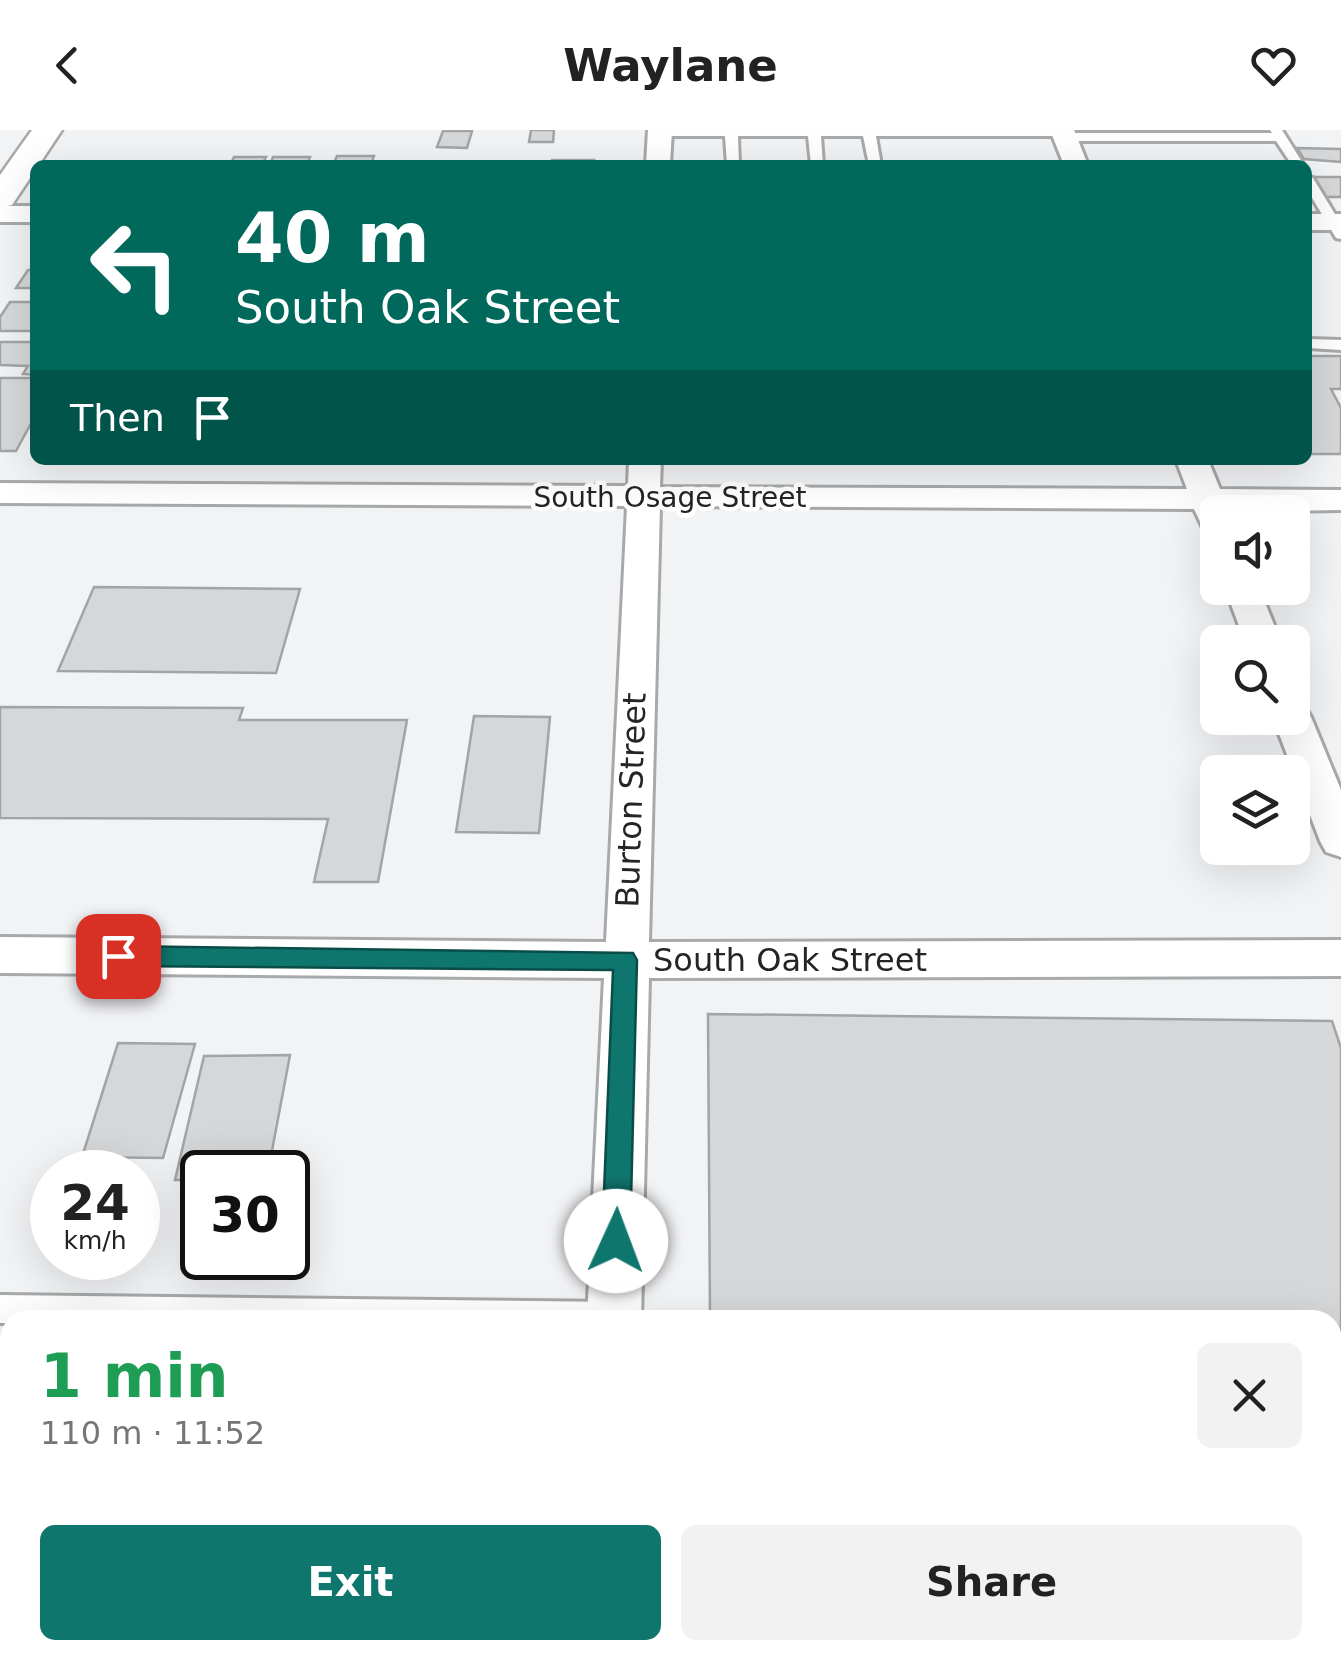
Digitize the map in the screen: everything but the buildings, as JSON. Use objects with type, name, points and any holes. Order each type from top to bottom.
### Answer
[{"type":"street","points":[[0,198],[47,130]]},
{"type":"street","points":[[658,160],[660,131]]},
{"type":"street","points":[[1063,133],[1074,160]]},
{"type":"street","points":[[0,214],[30,214]]},
{"type":"street","points":[[1194,465],[1205,495]]},
{"type":"street","name":"South Osage Street","points":[[0,493],[645,478],[1200,511]]},
{"type":"street","name":"Burton Street","points":[[614,1310],[645,478]]},
{"type":"street","name":"South Osage Street","points":[[1310,503],[1341,500]]},
{"type":"street","points":[[1299,735],[1341,840]]},
{"type":"street","name":"South Oak Street","points":[[0,955],[625,960],[1341,958]]},
{"type":"lane","points":[[660,131],[1278,134],[1295,160]]},
{"type":"lane","points":[[731,132],[733,160]]},
{"type":"lane","points":[[814,132],[817,160]]},
{"type":"lane","points":[[869,132],[874,160]]},
{"type":"lane","points":[[1312,189],[1330,226]]},
{"type":"lane","points":[[1312,344],[1341,344]]},
{"type":"lane","points":[[0,1309],[68,1310]]},
{"type":"route","points":[[118,956],[625,960],[616,1241]]}]
